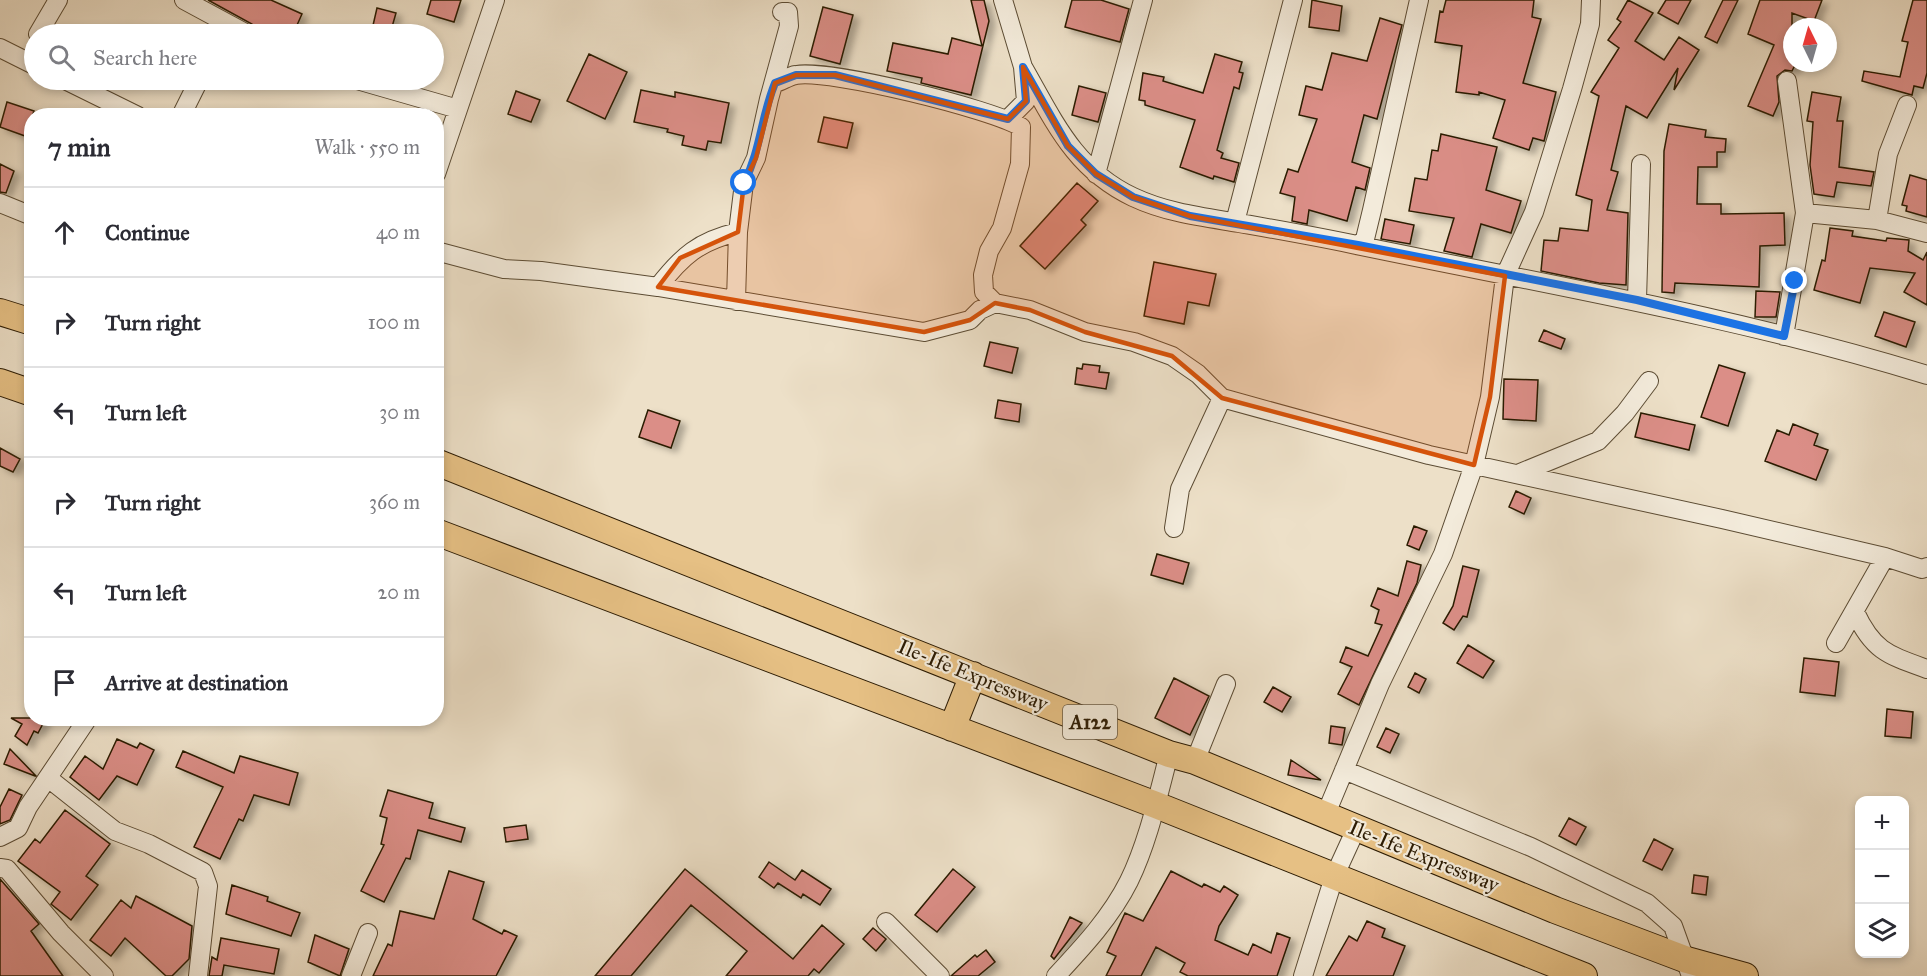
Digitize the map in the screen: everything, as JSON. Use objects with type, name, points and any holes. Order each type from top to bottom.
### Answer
[{"type":"highway","points":[[0,312],[24,320]]},
{"type":"highway","points":[[0,382],[24,390]]},
{"type":"highway","name":"Ile-Ife Expressway","points":[[444,465],[1169,754],[1195,761],[1689,968],[1745,976]]},
{"type":"highway","name":"A122","points":[[444,535],[1156,805],[1584,976]]},
{"type":"highway","points":[[952,728],[973,675]]},
{"type":"street","points":[[44,24],[58,0]]},
{"type":"street","points":[[184,0],[217,24]]},
{"type":"street","points":[[444,151],[495,0]]},
{"type":"street","points":[[1004,0],[1023,67],[1026,101],[1008,119]]},
{"type":"street","points":[[1096,174],[1143,0]]},
{"type":"street","points":[[1235,222],[1293,0]]},
{"type":"street","points":[[1358,245],[1365,238],[1372,210],[1419,0]]},
{"type":"street","points":[[1325,816],[1380,684],[1443,554],[1474,465],[1490,397],[1505,276],[1534,212],[1590,24],[1591,0]]},
{"type":"street","points":[[736,301],[738,232],[744,183],[756,158],[789,26],[788,12],[782,12]]},
{"type":"street","points":[[0,48],[24,60]]},
{"type":"street","points":[[1023,67],[1068,146],[1096,174],[1133,197],[1190,216],[1358,245],[1505,276],[1637,300],[1862,355],[1927,375]]},
{"type":"street","points":[[775,83],[796,75],[835,75],[1008,119],[1021,127],[1020,164],[1002,228],[989,251],[983,275],[984,292],[995,303],[1030,310],[1085,332],[1134,342],[1172,356],[1198,374],[1222,398],[1474,465],[1520,473],[1885,557],[1922,569],[1927,567]]},
{"type":"street","points":[[1784,336],[1805,213],[1787,81]]},
{"type":"street","points":[[85,90],[122,108]]},
{"type":"street","points":[[185,108],[194,90]]},
{"type":"street","points":[[391,90],[458,110]]},
{"type":"street","points":[[1877,220],[1888,154],[1907,105]]},
{"type":"street","points":[[1637,300],[1641,164]]},
{"type":"street","points":[[0,203],[24,213]]},
{"type":"street","points":[[1805,213],[1877,220],[1927,233]]},
{"type":"street","points":[[658,287],[680,258],[720,236],[738,232]]},
{"type":"street","points":[[444,253],[504,269],[541,271],[658,287],[924,332],[970,320],[980,310],[995,303]]},
{"type":"street","points":[[1520,473],[1598,441],[1625,413],[1649,381]]},
{"type":"street","points":[[1174,528],[1180,489],[1222,398]]},
{"type":"street","points":[[1836,643],[1885,557]]},
{"type":"street","points":[[1855,612],[1864,632],[1875,646],[1927,669]]},
{"type":"street","points":[[1195,761],[1226,684]]},
{"type":"street","points":[[0,837],[18,828],[28,807],[83,726]]},
{"type":"street","points":[[1056,976],[1092,938],[1129,882],[1156,805],[1169,754]]},
{"type":"street","points":[[1344,770],[1531,847],[1647,903],[1673,926],[1689,968]]},
{"type":"street","points":[[48,778],[115,831],[149,844],[203,872],[208,886],[198,976]]},
{"type":"street","points":[[1303,976],[1334,877],[1356,829]]},
{"type":"street","points":[[0,868],[8,869],[61,933],[104,976]]},
{"type":"street","points":[[886,922],[940,976]]},
{"type":"street","points":[[351,976],[368,933]]},
{"type":"highlighted area","points":[[1023,67],[1068,146],[1096,174],[1133,197],[1190,216],[1505,276],[1490,397],[1474,465],[1222,398],[1172,356],[1085,332],[1030,310],[995,303],[970,320],[924,332],[658,287],[680,258],[738,232],[744,183],[756,158],[775,83],[796,75],[835,75],[1008,119],[1026,101]]},
{"type":"building","points":[[208,0],[271,0],[302,14],[298,24],[252,24]]},
{"type":"building","points":[[431,0],[461,0],[454,22],[427,14]]},
{"type":"building","points":[[971,0],[984,0],[989,21],[971,95],[921,83],[922,78],[887,71],[893,43],[948,54],[952,38],[982,46]]},
{"type":"building","points":[[1072,0],[1101,0],[1129,9],[1120,42],[1065,27]]},
{"type":"building","points":[[1312,0],[1342,6],[1339,31],[1309,27]]},
{"type":"building","points":[[1446,0],[1534,0],[1532,17],[1541,19],[1523,83],[1556,92],[1544,141],[1533,138],[1529,150],[1493,138],[1505,100],[1479,92],[1479,95],[1456,92],[1462,46],[1435,42],[1440,11],[1443,12]]},
{"type":"building","points":[[1628,0],[1653,13],[1635,41],[1664,60],[1679,37],[1699,50],[1674,90],[1678,68],[1647,118],[1626,106],[1611,170],[1618,172],[1607,210],[1628,213],[1626,285],[1599,283],[1541,271],[1544,240],[1558,241],[1560,228],[1588,231],[1592,200],[1576,195],[1599,96],[1591,92],[1619,48],[1608,40],[1621,22],[1617,19]]},
{"type":"building","points":[[1666,0],[1691,0],[1678,24],[1658,13]]},
{"type":"building","points":[[1723,0],[1738,0],[1717,43],[1705,37]]},
{"type":"building","points":[[1760,0],[1822,0],[1815,18],[1806,18],[1792,13],[1792,18],[1783,18],[1783,72],[1777,76],[1779,102],[1773,116],[1748,106],[1774,45],[1748,34]]},
{"type":"building","points":[[1913,0],[1927,0],[1927,73],[1923,88],[1914,86],[1912,95],[1862,81],[1864,71],[1900,77],[1908,42],[1902,41]]},
{"type":"building","points":[[823,7],[853,15],[840,64],[810,56]]},
{"type":"building","points":[[377,8],[396,13],[393,24],[373,24]]},
{"type":"building","points":[[1380,18],[1402,25],[1377,119],[1364,115],[1352,162],[1370,168],[1365,190],[1356,187],[1347,221],[1309,210],[1307,224],[1292,221],[1295,197],[1280,193],[1288,169],[1298,172],[1317,119],[1299,115],[1306,86],[1322,90],[1332,53],[1367,61]]},
{"type":"building","points":[[589,54],[627,72],[605,119],[567,101]]},
{"type":"building","points":[[1215,54],[1242,62],[1239,72],[1243,73],[1239,89],[1234,87],[1217,150],[1223,153],[1221,158],[1239,163],[1234,182],[1214,176],[1213,179],[1180,167],[1195,120],[1145,105],[1145,101],[1139,100],[1143,73],[1164,77],[1163,81],[1203,93]]},
{"type":"building","points":[[1079,86],[1106,93],[1098,122],[1072,115]]},
{"type":"building","points":[[641,90],[675,97],[675,92],[729,103],[721,143],[708,141],[706,150],[682,145],[684,136],[667,132],[668,129],[634,122]]},
{"type":"building","points":[[516,91],[540,100],[531,122],[508,114]]},
{"type":"building","points":[[1812,92],[1841,97],[1837,121],[1843,121],[1839,167],[1874,172],[1871,186],[1837,182],[1834,197],[1814,194],[1810,165],[1813,122],[1807,121]]},
{"type":"building","points":[[7,102],[25,108],[24,136],[0,127]]},
{"type":"building","points":[[824,117],[853,123],[847,148],[818,142]]},
{"type":"building","points":[[1669,124],[1706,130],[1705,137],[1726,139],[1725,152],[1717,152],[1717,167],[1698,167],[1697,204],[1721,204],[1721,214],[1784,213],[1785,245],[1760,246],[1759,287],[1675,283],[1674,293],[1662,292],[1664,151]]},
{"type":"building","points":[[1441,134],[1497,147],[1486,190],[1521,201],[1511,233],[1481,224],[1472,257],[1444,251],[1454,218],[1409,211],[1415,178],[1427,180],[1432,150],[1438,151]]},
{"type":"building","points":[[0,164],[14,171],[6,193],[0,192]]},
{"type":"building","points":[[1910,175],[1927,180],[1927,217],[1906,211],[1907,206],[1902,205]]},
{"type":"building","points":[[1077,183],[1098,201],[1081,220],[1086,225],[1045,269],[1020,246]]},
{"type":"building","points":[[1385,219],[1414,225],[1410,244],[1381,239]]},
{"type":"building","points":[[1830,228],[1853,231],[1852,236],[1886,241],[1887,238],[1909,240],[1908,251],[1923,260],[1927,252],[1927,305],[1904,292],[1915,273],[1870,268],[1860,303],[1814,290],[1822,260],[1825,261]]},
{"type":"building","points":[[1154,262],[1216,274],[1209,306],[1188,302],[1184,324],[1144,316]]},
{"type":"building","points":[[1756,291],[1780,292],[1776,317],[1755,317]]},
{"type":"building","points":[[1884,312],[1915,322],[1906,347],[1875,336]]},
{"type":"building","points":[[1544,330],[1565,339],[1561,349],[1539,341]]},
{"type":"building","points":[[990,342],[1018,348],[1012,373],[984,366]]},
{"type":"building","points":[[1083,364],[1100,366],[1099,372],[1109,373],[1106,389],[1075,384],[1077,368],[1082,369]]},
{"type":"building","points":[[1719,365],[1745,373],[1728,426],[1701,417]]},
{"type":"building","points":[[1504,379],[1538,380],[1536,421],[1503,419]]},
{"type":"building","points":[[998,400],[1021,404],[1019,422],[995,418]]},
{"type":"building","points":[[648,410],[680,421],[671,448],[639,437]]},
{"type":"building","points":[[1641,413],[1695,425],[1689,450],[1635,437]]},
{"type":"building","points":[[1793,424],[1818,434],[1814,445],[1828,450],[1816,480],[1765,461],[1777,430],[1789,435]]},
{"type":"building","points":[[0,448],[20,459],[13,472],[0,466]]},
{"type":"building","points":[[1516,491],[1531,498],[1524,514],[1509,507]]},
{"type":"building","points":[[1414,526],[1427,531],[1419,550],[1407,545]]},
{"type":"building","points":[[1157,554],[1189,563],[1183,584],[1151,575]]},
{"type":"building","points":[[1407,561],[1421,565],[1417,583],[1359,705],[1338,694],[1352,667],[1340,662],[1346,647],[1368,656],[1382,625],[1375,623],[1379,610],[1371,606],[1378,588],[1398,596]]},
{"type":"building","points":[[1463,566],[1479,570],[1467,617],[1463,616],[1454,630],[1443,623],[1453,606]]},
{"type":"building","points":[[1468,645],[1494,661],[1483,678],[1457,663]]},
{"type":"building","points":[[1804,658],[1839,662],[1835,696],[1800,692]]},
{"type":"building","points":[[1415,673],[1426,679],[1419,693],[1408,687]]},
{"type":"building","points":[[1174,678],[1209,696],[1190,735],[1155,718]]},
{"type":"building","points":[[1273,687],[1291,697],[1282,712],[1264,702]]},
{"type":"building","points":[[1887,709],[1913,712],[1911,738],[1885,736]]},
{"type":"building","points":[[11,718],[24,718],[24,726],[42,726],[38,733],[34,731],[27,745],[15,736],[22,724]]},
{"type":"building","points":[[1331,726],[1345,728],[1342,745],[1329,743]]},
{"type":"building","points":[[1386,728],[1399,734],[1390,753],[1377,747]]},
{"type":"building","points":[[117,739],[137,748],[140,743],[154,750],[137,785],[117,776],[99,800],[70,777],[85,756],[103,769]]},
{"type":"building","points":[[10,749],[36,776],[4,764]]},
{"type":"building","points":[[183,751],[234,773],[240,756],[298,773],[289,805],[254,795],[243,821],[239,819],[220,859],[194,847],[223,787],[176,767]]},
{"type":"building","points":[[1291,760],[1321,780],[1288,775]]},
{"type":"building","points":[[9,789],[22,795],[10,820],[0,824],[0,807]]},
{"type":"building","points":[[388,790],[433,803],[429,818],[465,828],[461,842],[418,830],[410,859],[406,858],[384,902],[361,891],[384,845],[381,844],[387,818],[380,816]]},
{"type":"building","points":[[65,810],[110,844],[86,876],[98,885],[71,920],[51,904],[60,892],[18,861],[35,839],[40,843]]},
{"type":"building","points":[[1569,818],[1586,827],[1576,845],[1559,836]]},
{"type":"building","points":[[526,825],[528,839],[506,842],[504,828]]},
{"type":"building","points":[[1654,839],[1673,849],[1662,870],[1643,861]]},
{"type":"building","points":[[769,862],[795,880],[802,870],[831,889],[820,905],[803,894],[801,898],[778,883],[774,888],[759,877]]},
{"type":"building","points":[[685,869],[793,959],[822,925],[844,944],[819,973],[814,969],[808,976],[726,976],[747,951],[691,905],[631,976],[595,976]]},
{"type":"building","points":[[953,869],[975,887],[937,932],[915,915]]},
{"type":"building","points":[[449,871],[484,882],[473,919],[502,934],[504,930],[517,936],[496,976],[373,976],[388,944],[392,946],[400,911],[434,919]]},
{"type":"building","points":[[1171,871],[1202,887],[1204,884],[1220,892],[1224,886],[1238,895],[1219,926],[1215,940],[1248,955],[1253,944],[1271,953],[1277,933],[1290,938],[1277,976],[1188,976],[1180,972],[1185,963],[1156,947],[1141,976],[1106,976],[1116,956],[1107,952],[1125,913],[1143,921]]},
{"type":"building","points":[[1694,875],[1708,877],[1706,895],[1692,893]]},
{"type":"building","points":[[0,879],[39,924],[31,931],[63,976],[0,976]]},
{"type":"building","points":[[232,885],[268,897],[267,901],[300,913],[291,936],[226,914]]},
{"type":"building","points":[[136,896],[192,926],[189,959],[172,976],[166,976],[125,938],[111,956],[90,940],[121,900],[131,908]]},
{"type":"building","points":[[1070,917],[1082,923],[1054,959],[1051,956]]},
{"type":"building","points":[[1367,921],[1385,929],[1382,937],[1405,946],[1393,976],[1326,976],[1349,936],[1357,941]]},
{"type":"building","points":[[873,928],[886,939],[876,951],[863,939]]},
{"type":"building","points":[[315,935],[349,949],[340,976],[308,962]]},
{"type":"building","points":[[221,938],[279,949],[274,974],[224,965],[222,976],[209,976],[212,957],[217,960]]},
{"type":"building","points":[[986,950],[995,962],[978,976],[951,976],[975,955],[977,957]]},
{"type":"route","points":[[744,183],[756,158],[769,99],[775,83],[796,75],[835,75],[1008,119],[1026,101],[1023,67],[1068,146],[1096,174],[1133,197],[1190,216],[1358,245],[1505,276],[1637,300],[1784,336],[1795,281]]}]
